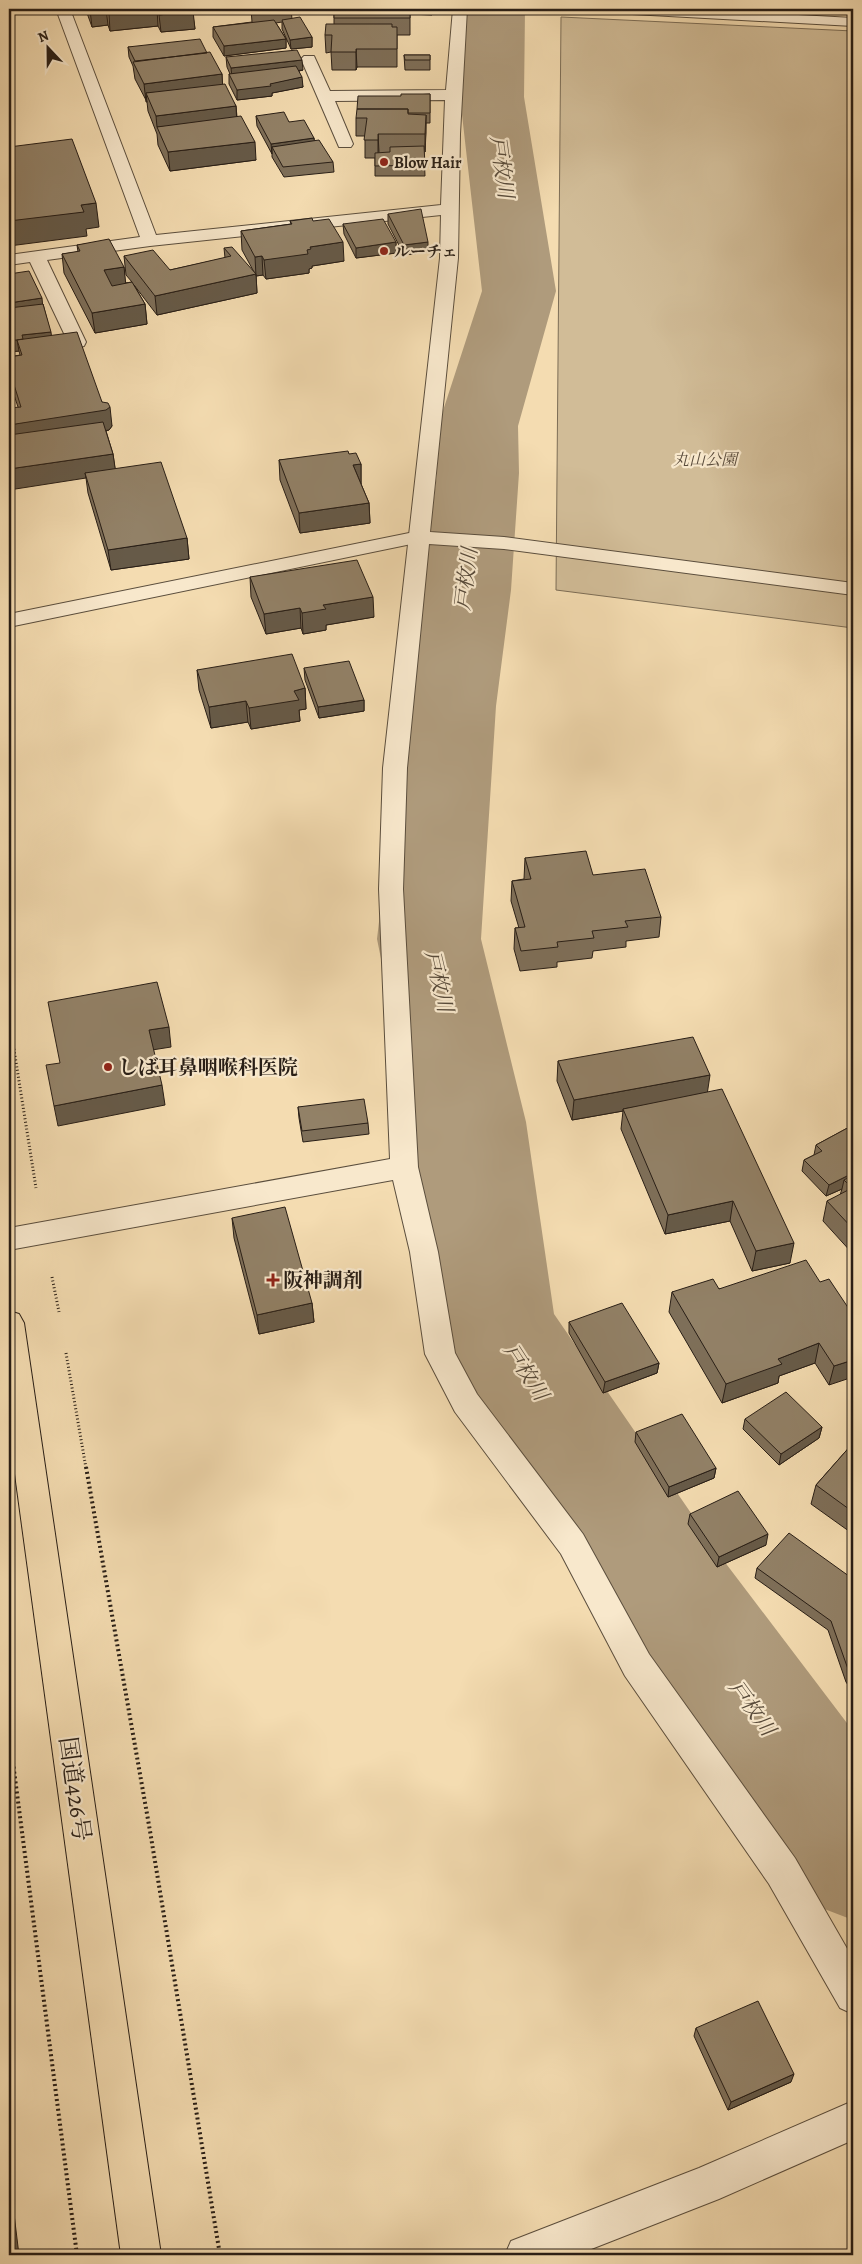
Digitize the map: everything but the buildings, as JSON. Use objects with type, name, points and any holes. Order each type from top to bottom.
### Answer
[{"type":"highway","name":"国道426号","points":[[9,1323],[141,2255]]},
{"type":"street","points":[[63,9],[150,242]]},
{"type":"street","points":[[460,9],[453,95],[448,209],[449,258],[395,768],[391,889],[404,1167],[424,1252],[440,1354],[466,1403],[572,1544],[637,1665],[782,1871],[853,1996]]},
{"type":"street","points":[[614,9],[742,12],[853,22]]},
{"type":"street","points":[[309,59],[345,144]]},
{"type":"street","points":[[325,96],[453,95]]},
{"type":"street","points":[[9,260],[150,242],[448,209]]},
{"type":"street","points":[[36,256],[77,342]]},
{"type":"street","points":[[9,621],[419,537],[504,543],[853,589]]},
{"type":"street","points":[[9,1239],[404,1167]]},
{"type":"street","points":[[525,2255],[705,2185],[853,2120]]},
{"type":"path","points":[[9,1018],[38,1195]]},
{"type":"path","points":[[51,1268],[59,1316]]},
{"type":"path","points":[[64,1344],[148,1822],[220,2255]]},
{"type":"path","points":[[9,1732],[77,2255]]},
{"type":"green space","name":"丸山公園","points":[[561,17],[853,31],[853,628],[556,590]]},
{"type":"waterway","name":"戸枚川","points":[[495,9],[492,97],[519,291],[478,426],[478,473],[467,590],[450,706],[439,811],[429,939],[470,1122],[495,1325],[676,1604],[853,1849]]},
{"type":"place","name":"Blow Hair","points":[[384,162]]},
{"type":"place","name":"ルーチェ","points":[[384,251]]},
{"type":"place","name":"しば耳鼻咽喉科医院","points":[[108,1067]]},
{"type":"place","name":"阪神調剤","points":[[273,1280]]}]
